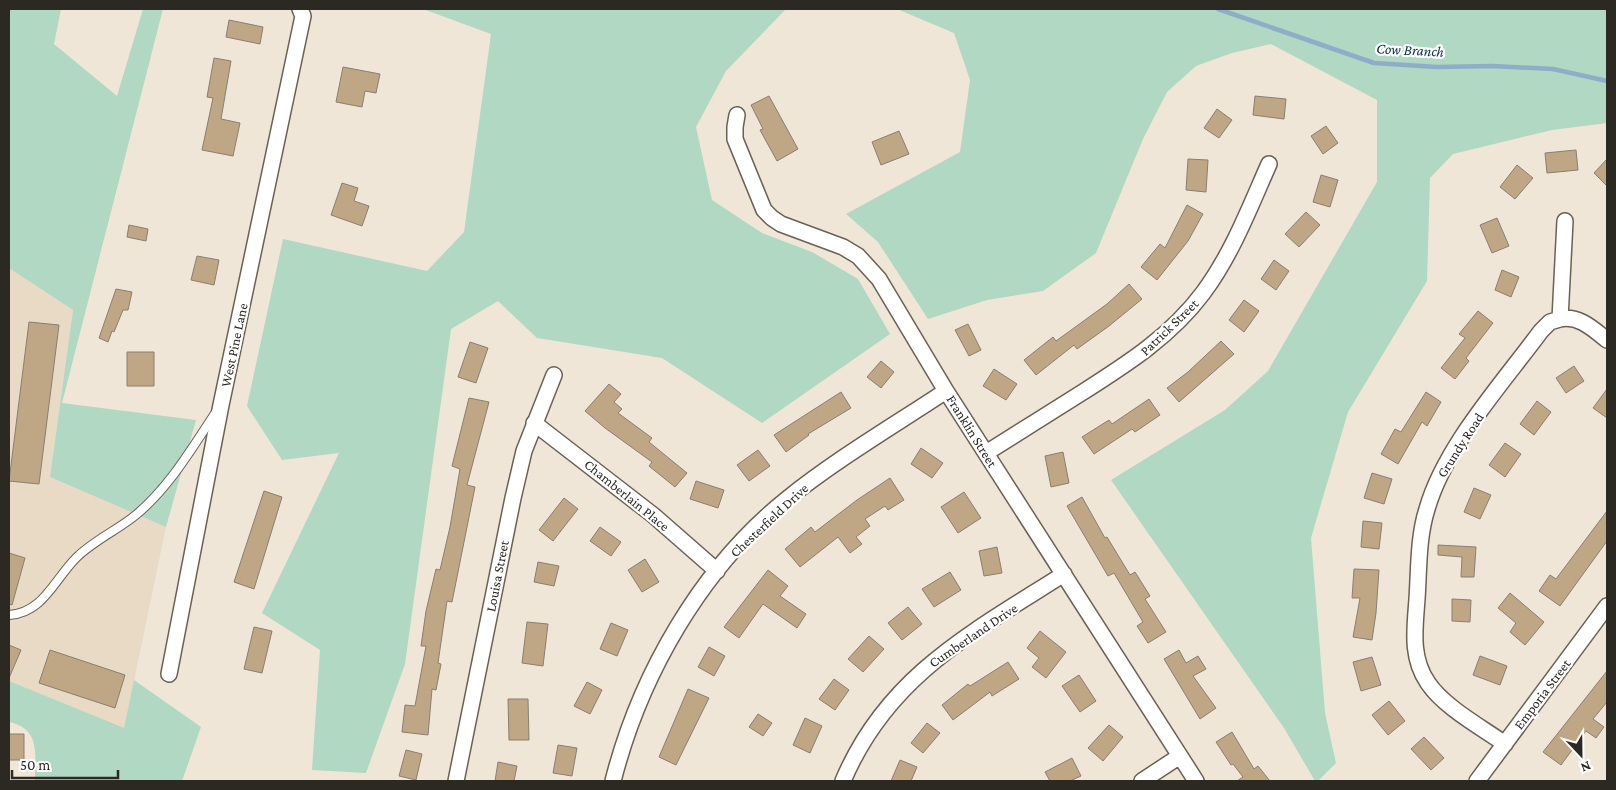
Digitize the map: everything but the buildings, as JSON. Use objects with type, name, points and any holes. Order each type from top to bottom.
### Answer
[{"type":"street","name":"West Pine Lane","points":[[169,674],[221,404],[302,12]]},
{"type":"street","name":"Franklin Street","points":[[737,115],[735,139],[764,210],[781,224],[843,247],[870,268],[946,391],[1196,781]]},
{"type":"street","name":"Patrick Street","points":[[986,453],[1134,359],[1164,336],[1186,314],[1203,294],[1224,261],[1269,164]]},
{"type":"street","points":[[1565,222],[1560,318],[1574,318],[1582,321],[1607,340]]},
{"type":"street","name":"Grundy Road","points":[[1505,744],[1444,700],[1428,683],[1420,669],[1414,640],[1421,536],[1426,510],[1446,461],[1541,331],[1550,322],[1560,318]]},
{"type":"street","name":"Louisa Street","points":[[456,781],[513,498],[534,423],[554,375]]},
{"type":"street","name":"Chesterfield Drive","points":[[613,781],[630,727],[651,677],[673,636],[717,571],[754,530],[819,475],[946,391]]},
{"type":"street","name":"Chamberlain Place","points":[[534,423],[653,515],[717,571]]},
{"type":"street","name":"Cumberland Drive","points":[[843,781],[863,741],[882,714],[927,665],[954,644],[1064,574]]},
{"type":"street","name":"Emporia Street","points":[[1477,781],[1607,606]]},
{"type":"street","points":[[1142,781],[1180,756]]},
{"type":"lane","points":[[9,615],[26,611],[36,606],[46,597],[76,558],[93,543],[135,516],[154,498],[172,479],[221,404]]},
{"type":"shaded area","points":[[9,268],[73,310],[50,477],[166,527],[124,729],[9,681]]},
{"type":"green space","points":[[9,9],[61,9],[54,44],[117,96],[143,9],[163,9],[62,403],[196,420],[166,527],[50,477],[73,310],[9,268]]},
{"type":"green space","points":[[423,9],[786,9],[726,71],[696,127],[712,200],[762,233],[812,252],[858,279],[890,334],[762,423],[662,358],[537,338],[498,301],[451,329],[405,664],[366,773],[312,770],[320,650],[262,613],[339,453],[282,460],[247,406],[283,239],[427,271],[464,232],[491,34]]},
{"type":"green space","points":[[897,9],[1607,9],[1607,123],[1552,130],[1453,154],[1430,178],[1427,281],[1348,412],[1311,538],[1325,713],[1336,763],[1318,781],[1315,781],[1284,728],[1111,480],[1225,410],[1268,371],[1377,182],[1377,100],[1271,44],[1232,53],[1196,66],[1167,92],[1143,139],[1096,253],[1043,291],[987,300],[928,319],[878,242],[846,214],[960,152],[970,80],[954,33]]},
{"type":"green space","points":[[134,680],[201,727],[182,781],[35,781],[35,752],[31,737],[27,730],[9,722],[9,681],[124,728]]},
{"type":"waterway","name":"Cow Branch","points":[[1218,9],[1374,63],[1437,67],[1492,66],[1553,69],[1607,81]]}]
